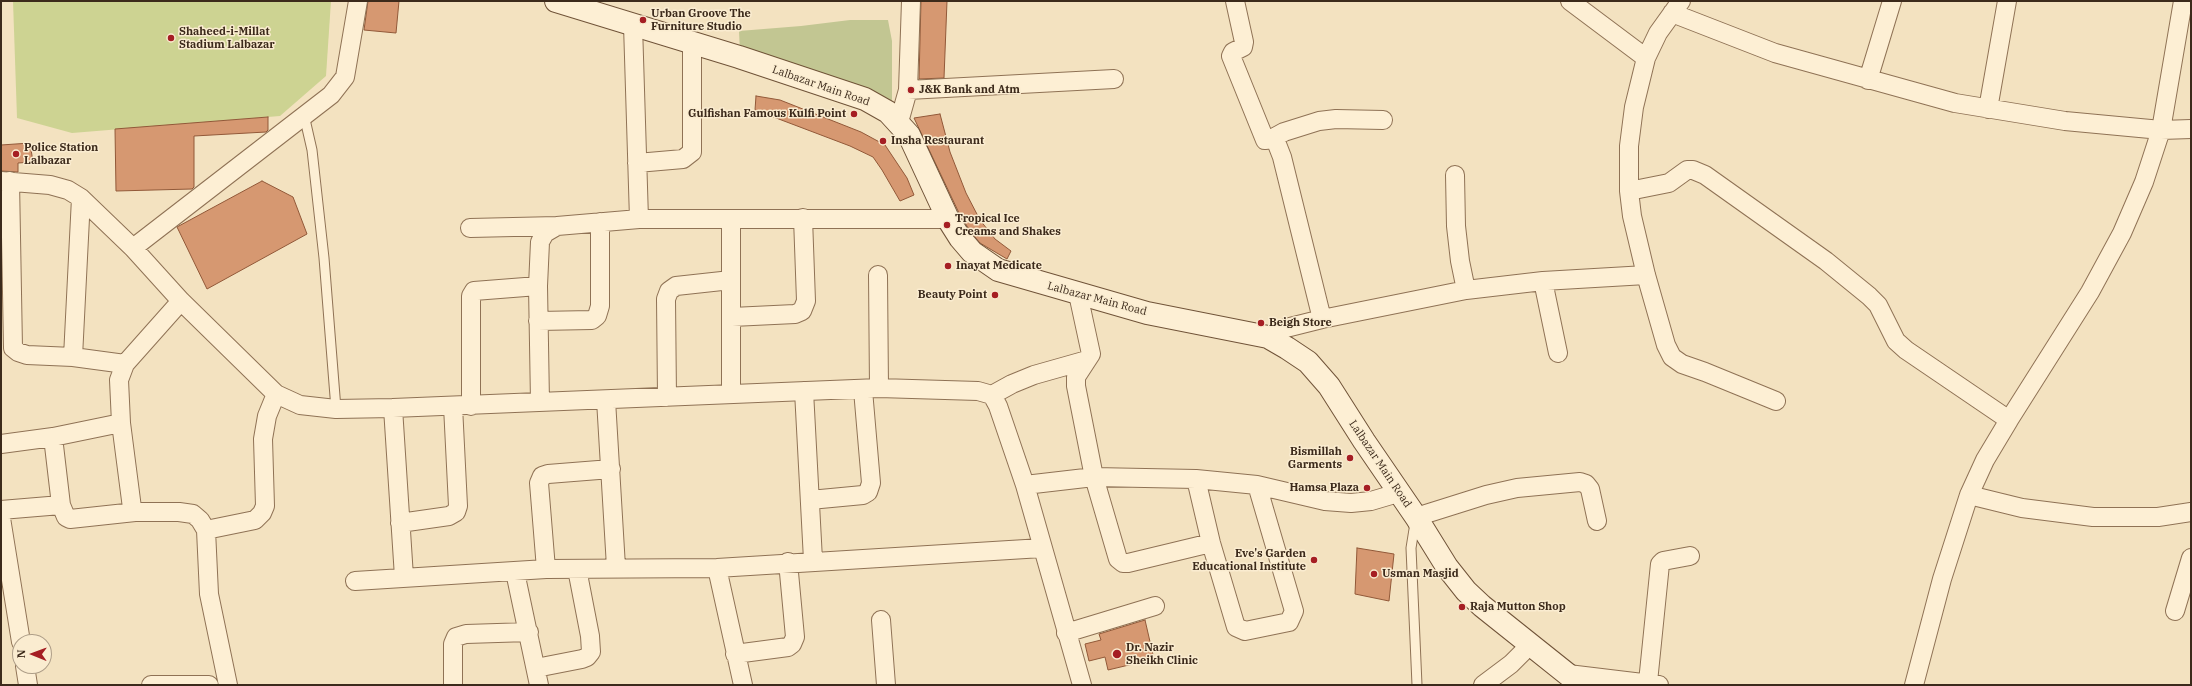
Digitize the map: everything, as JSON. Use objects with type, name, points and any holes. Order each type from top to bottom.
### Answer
[{"type":"main road","name":"Lalbazar Main Road","points":[[556,1],[692,43],[865,100],[888,112],[899,122],[909,135],[948,219],[972,252],[998,270],[1147,313],[1268,337],[1308,362],[1329,386],[1398,493],[1416,517],[1447,567],[1466,591],[1574,680]]},
{"type":"street","points":[[132,248],[304,114],[331,95],[345,77],[358,1]]},
{"type":"street","points":[[899,122],[908,90],[912,1]]},
{"type":"street","points":[[1235,1],[1244,42],[1242,47],[1233,52],[1231,56],[1265,140],[1267,141],[1284,132],[1319,121],[1336,119],[1383,120]]},
{"type":"street","points":[[1570,1],[1646,58]]},
{"type":"street","points":[[1868,80],[1892,1]]},
{"type":"street","points":[[1988,109],[2007,1]]},
{"type":"street","points":[[1914,685],[1942,579],[1969,495],[1985,460],[2090,292],[2106,263],[2144,182],[2162,130],[2183,1]]},
{"type":"street","points":[[1776,401],[1682,364],[1672,358],[1666,345],[1646,275],[1632,216],[1629,191],[1629,146],[1634,107],[1646,58],[1658,33],[1677,7],[1775,53],[1955,103],[2065,121],[2162,130],[2191,129]]},
{"type":"street","points":[[632,25],[639,220]]},
{"type":"street","points":[[637,163],[683,159],[692,152],[692,43]]},
{"type":"street","points":[[908,90],[1114,79]]},
{"type":"street","points":[[1273,138],[1275,139],[1282,157],[1322,319]]},
{"type":"street","points":[[1629,191],[1669,183],[1687,170],[1694,170],[1705,175],[1826,261],[1869,296],[1878,305],[1896,341],[1906,350],[2009,420]]},
{"type":"street","points":[[1455,175],[1456,226],[1460,261],[1466,290]]},
{"type":"street","points":[[126,364],[74,357],[27,355],[7,349],[5,181],[50,185],[68,190],[81,198],[132,248],[181,301],[276,394],[300,405],[336,409],[471,406],[731,393],[871,389],[978,391],[992,395],[1034,375],[1088,360]]},
{"type":"street","points":[[74,357],[81,198]]},
{"type":"street","points":[[732,317],[795,314],[802,311],[806,302],[804,218]]},
{"type":"street","points":[[470,228],[557,226],[639,220],[804,218],[948,219]]},
{"type":"street","points":[[731,219],[731,393]]},
{"type":"street","points":[[538,321],[592,320],[597,316],[600,306],[600,222]]},
{"type":"street","points":[[540,402],[538,286],[540,242],[545,234],[557,226]]},
{"type":"street","points":[[810,500],[862,495],[868,492],[871,483],[871,389],[878,275]]},
{"type":"street","points":[[1268,337],[1286,328],[1322,319],[1466,290],[1543,281],[1646,275]]},
{"type":"street","points":[[667,397],[666,299],[669,290],[676,286],[731,280]]},
{"type":"street","points":[[1543,281],[1558,352]]},
{"type":"street","points":[[471,406],[471,296],[474,291],[538,286]]},
{"type":"street","points":[[1078,294],[1090,347],[1090,354],[1088,360],[1076,377],[1076,386],[1094,477],[1118,559],[1123,563],[1128,564],[1211,543]]},
{"type":"street","points":[[135,512],[132,508],[121,424],[119,380],[126,364],[181,301]]},
{"type":"street","points":[[804,391],[812,560]]},
{"type":"street","points":[[206,530],[255,520],[262,513],[265,506],[263,439],[267,416],[276,394]]},
{"type":"street","points":[[992,395],[998,406],[1025,485],[1082,685]]},
{"type":"street","points":[[606,400],[616,567]]},
{"type":"street","points":[[400,523],[449,516],[456,512],[458,506],[453,406]]},
{"type":"street","points":[[393,408],[404,577]]},
{"type":"street","points":[[1,444],[53,437],[121,424]]},
{"type":"street","points":[[53,437],[61,505],[66,517],[70,519],[135,512],[193,514],[200,520],[206,530],[209,594],[228,685]]},
{"type":"street","points":[[546,570],[539,483],[542,476],[548,474],[611,469]]},
{"type":"street","points":[[1025,485],[1094,477],[1196,479],[1257,485],[1325,500],[1351,503],[1371,501],[1398,493]]},
{"type":"street","points":[[1196,479],[1211,543],[1236,627],[1245,631],[1289,622],[1294,611],[1257,485]]},
{"type":"street","points":[[1416,517],[1486,495],[1511,490],[1580,482],[1586,484],[1590,488],[1597,521]]},
{"type":"street","points":[[1969,495],[2022,508],[2093,517],[2158,517],[2191,512]]},
{"type":"street","points":[[1,510],[61,505]]},
{"type":"street","points":[[1,518],[20,634]]},
{"type":"street","points":[[355,581],[576,568],[717,568],[812,560],[1042,548]]},
{"type":"street","points":[[1574,680],[1654,684],[1660,564],[1662,561],[1690,556]]},
{"type":"street","points":[[2176,611],[2191,558]]},
{"type":"street","points":[[735,654],[788,647],[792,644],[795,638],[788,562]]},
{"type":"street","points":[[515,572],[538,677],[587,657],[591,652],[590,636],[576,568]]},
{"type":"street","points":[[717,568],[742,685]]},
{"type":"street","points":[[1066,633],[1155,606]]},
{"type":"street","points":[[881,620],[886,685]]},
{"type":"street","points":[[453,685],[453,644],[456,637],[466,634],[529,632]]},
{"type":"street","points":[[1483,685],[1511,664],[1530,645]]},
{"type":"street","points":[[26,674],[28,685]]},
{"type":"street","points":[[151,685],[209,685]]},
{"type":"lane","points":[[304,114],[312,150],[324,258],[336,409]]},
{"type":"lane","points":[[1416,517],[1411,548],[1418,685]]},
{"type":"green space","name":"Shaheed-i-Millat Stadium Lalbazar","points":[[13,1],[331,1],[326,76],[280,116],[72,133],[17,118]]},
{"type":"green space","points":[[850,20],[888,20],[892,41],[892,105],[740,53],[739,31]]},
{"type":"building","points":[[368,1],[399,1],[396,33],[364,30]]},
{"type":"building","points":[[921,1],[947,1],[944,78],[919,79]]},
{"type":"building","points":[[756,96],[780,100],[861,132],[885,145],[907,178],[914,195],[900,201],[873,157],[850,146],[755,110]]},
{"type":"building","points":[[940,114],[950,152],[966,193],[980,220],[995,239],[1011,251],[1007,259],[980,243],[970,231],[959,213],[914,118]]},
{"type":"building","points":[[268,117],[268,130],[266,132],[194,136],[194,187],[192,189],[116,191],[115,129]]},
{"type":"building","name":"Police Station Lalbazar","points":[[30,143],[33,162],[18,163],[18,172],[1,171],[1,145]]},
{"type":"building","points":[[262,181],[293,197],[307,234],[207,289],[177,227]]},
{"type":"building","name":"Usman Masjid","points":[[1357,548],[1394,554],[1389,601],[1355,594]]},
{"type":"building","points":[[1145,620],[1154,659],[1108,670],[1105,657],[1089,661],[1085,644],[1101,640],[1099,634]]},
{"type":"place","name":"Urban Groove The Furniture Studio","points":[[643,20]]},
{"type":"place","name":"Shaheed-i-Millat Stadium Lalbazar","points":[[171,38]]},
{"type":"place","name":"J&K Bank and Atm","points":[[911,90]]},
{"type":"place","name":"Gulfishan Famous Kulfi Point","points":[[854,114]]},
{"type":"place","name":"Insha Restaurant","points":[[883,141]]},
{"type":"place","name":"Police Station Lalbazar","points":[[16,154]]},
{"type":"place","name":"Tropical Ice Creams and Shakes","points":[[947,225]]},
{"type":"place","name":"Inayat Medicate","points":[[948,266]]},
{"type":"place","name":"Beauty Point","points":[[995,295]]},
{"type":"place","name":"Beigh Store","points":[[1261,323]]},
{"type":"place","name":"Bismillah Garments","points":[[1350,458]]},
{"type":"place","name":"Hamsa Plaza","points":[[1367,488]]},
{"type":"place","name":"Eve's Garden Educational Institute","points":[[1314,560]]},
{"type":"place","name":"Usman Masjid","points":[[1374,574]]},
{"type":"place","name":"Raja Mutton Shop","points":[[1462,607]]},
{"type":"place","name":"Dr. Nazir Sheikh Clinic","points":[[1117,654]]}]
